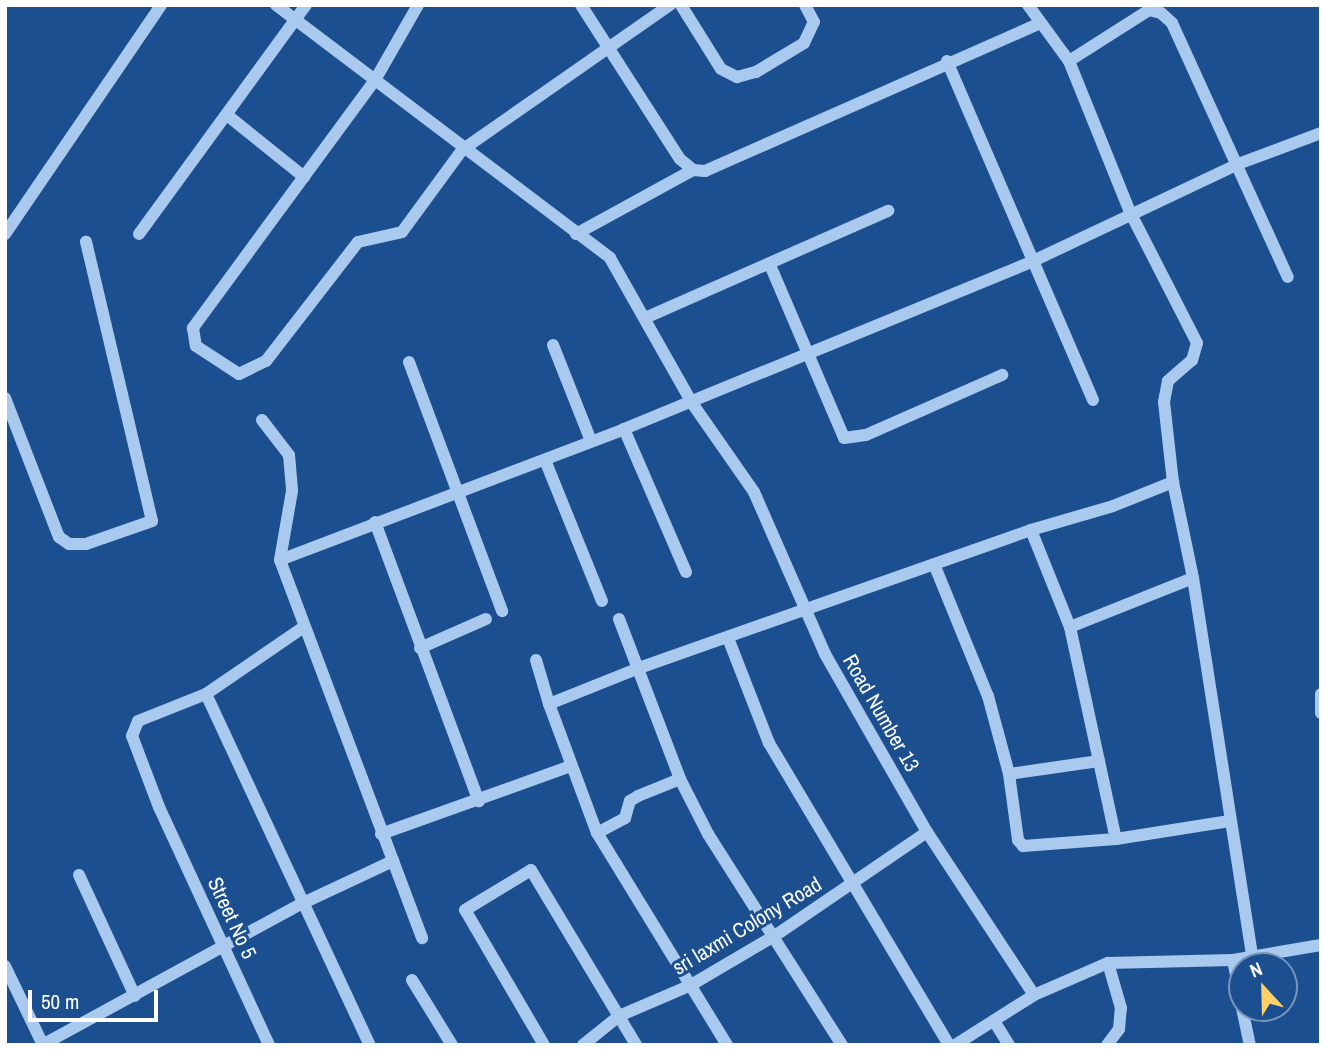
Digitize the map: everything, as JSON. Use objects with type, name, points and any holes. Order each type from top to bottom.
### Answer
[{"type":"street","points":[[5,234],[161,5]]},
{"type":"street","name":"Road Number 13","points":[[276,5],[299,18],[462,150],[610,258],[692,403],[754,492],[808,609],[825,654],[927,832],[1034,995]]},
{"type":"street","points":[[139,234],[306,5]]},
{"type":"street","points":[[418,5],[375,80],[193,328],[195,346],[239,374],[266,361],[358,242],[402,232],[462,150],[670,5]]},
{"type":"street","points":[[581,5],[680,159],[693,170],[705,172],[947,61],[1040,23]]},
{"type":"street","points":[[681,5],[721,69],[737,77],[756,72],[804,43],[814,22],[805,5]]},
{"type":"street","points":[[1028,5],[1069,61],[1130,212],[1197,343],[1192,360],[1168,381],[1164,402],[1173,482],[1193,578],[1252,952]]},
{"type":"street","points":[[1069,61],[1136,15],[1149,10],[1161,13],[1172,23],[1288,277]]},
{"type":"street","points":[[947,61],[1031,262],[1093,400]]},
{"type":"street","points":[[227,115],[304,177]]},
{"type":"street","points":[[280,560],[375,522],[456,496],[692,403],[806,352],[1031,262],[1130,212],[1238,164],[1321,133]]},
{"type":"street","points":[[576,234],[693,170]]},
{"type":"street","points":[[645,318],[888,211]]},
{"type":"street","points":[[5,398],[59,537],[69,544],[86,544],[152,521],[86,242]]},
{"type":"street","points":[[770,265],[844,438],[852,439],[1002,375]]},
{"type":"street","points":[[552,345],[592,441]]},
{"type":"street","points":[[409,362],[456,496],[502,611]]},
{"type":"street","points":[[261,421],[289,455],[292,491],[280,560],[422,938]]},
{"type":"street","points":[[624,429],[686,572]]},
{"type":"street","points":[[545,460],[601,601]]},
{"type":"street","points":[[550,704],[639,668],[1031,530],[1113,506],[1173,482]]},
{"type":"street","points":[[375,522],[479,801]]},
{"type":"street","points":[[1031,530],[1070,627],[1116,839]]},
{"type":"street","points":[[934,564],[988,696],[1009,774],[1017,834],[1023,846],[1116,839],[1230,821]]},
{"type":"street","points":[[1070,627],[1193,578]]},
{"type":"street","points":[[420,648],[486,619]]},
{"type":"street","points":[[620,619],[680,779],[708,834],[776,935],[842,1045]]},
{"type":"street","points":[[304,627],[206,694],[301,904],[370,1045]]},
{"type":"street","points":[[728,638],[769,743],[949,1045]]},
{"type":"street","points":[[536,660],[571,766],[597,833],[727,1045]]},
{"type":"street","name":"Street No 5","points":[[206,694],[144,718],[133,729],[159,807],[269,1045]]},
{"type":"street","points":[[1321,694],[1321,713]]},
{"type":"street","points":[[1009,774],[1099,761]]},
{"type":"street","points":[[381,834],[571,766]]},
{"type":"street","points":[[597,833],[625,818],[630,802],[638,796],[680,779]]},
{"type":"street","name":"sri laxmi Colony Road","points":[[583,1045],[619,1017],[691,985],[776,935],[927,832]]},
{"type":"street","points":[[5,966],[44,1044],[301,904],[393,861]]},
{"type":"street","points":[[544,1045],[465,910],[531,870],[636,1045]]},
{"type":"street","points":[[79,876],[135,996]]},
{"type":"street","points":[[1273,952],[1321,945]]},
{"type":"street","points":[[955,1045],[1034,995],[1108,963],[1228,960]]},
{"type":"street","points":[[1107,1045],[1119,1029],[1121,1009],[1108,963]]},
{"type":"street","points":[[412,980],[452,1045]]},
{"type":"street","points":[[994,1021],[1009,1045]]},
{"type":"street","points":[[1245,1022],[1250,1045]]}]
